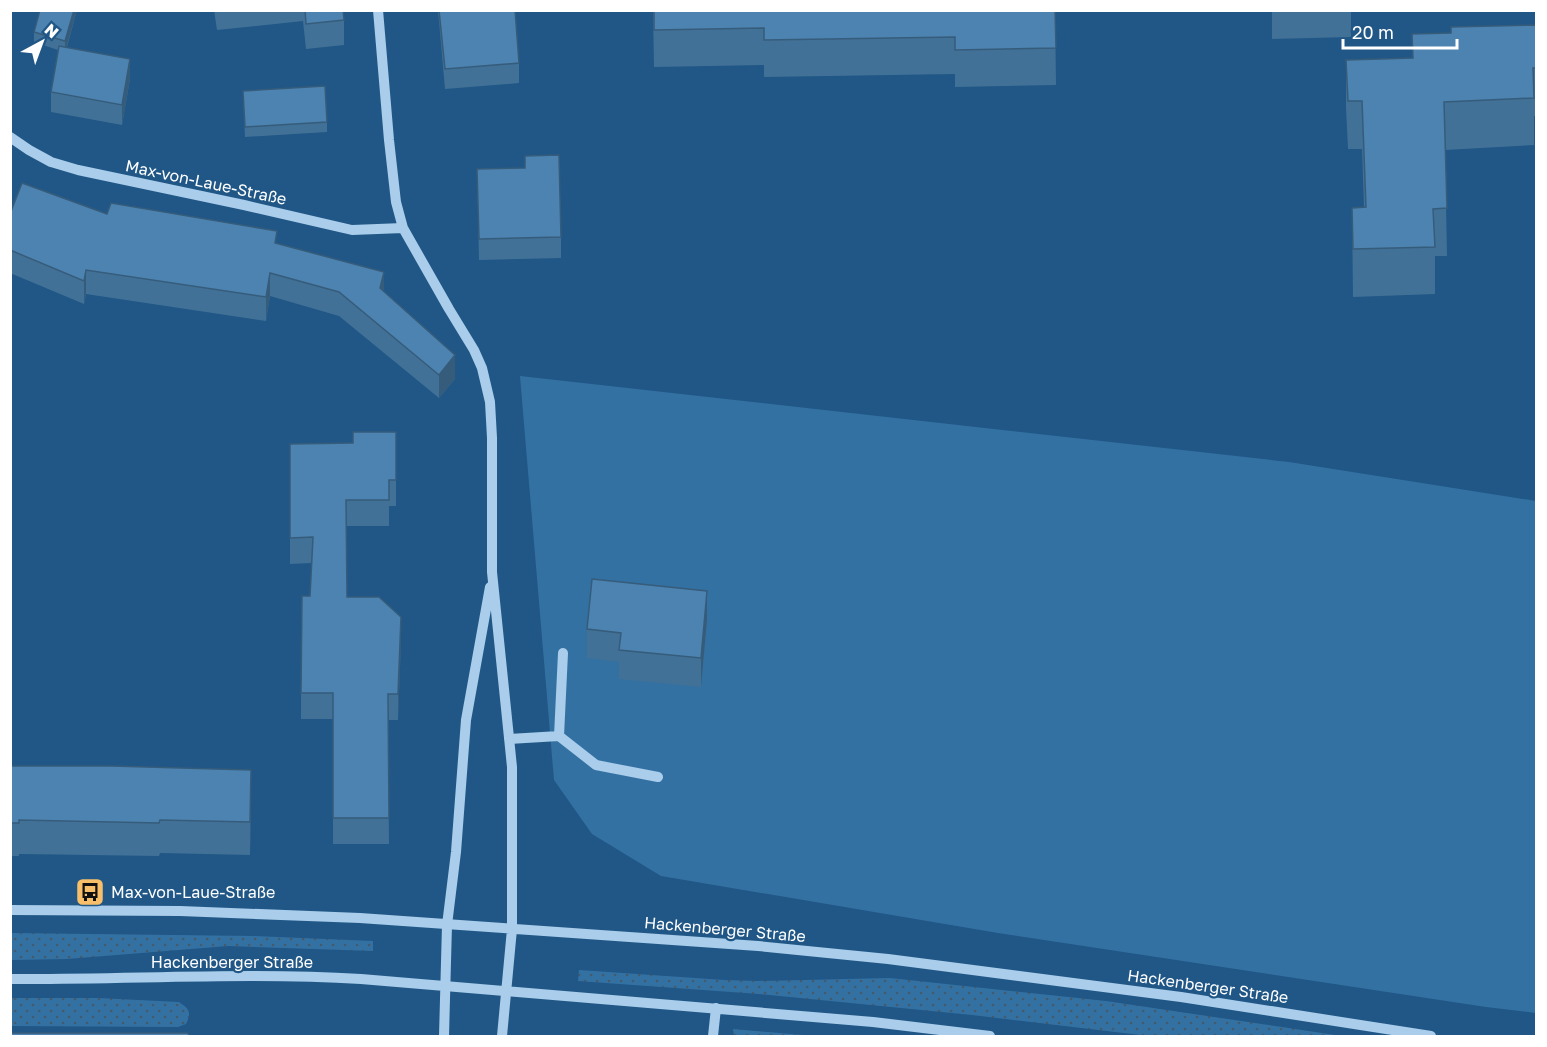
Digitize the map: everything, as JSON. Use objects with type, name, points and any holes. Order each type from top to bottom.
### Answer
[{"type":"street","points":[[378,10],[396,202],[403,228],[474,350],[482,368],[490,402],[492,572],[512,767],[512,929],[502,1036]]},
{"type":"street","name":"Max-von-Laue-Straße","points":[[10,137],[51,162],[78,170],[352,230],[403,228]]},
{"type":"street","points":[[444,1036],[447,925],[456,852],[466,720],[492,572]]},
{"type":"street","points":[[559,736],[563,653]]},
{"type":"street","points":[[509,739],[559,736],[596,765],[658,777]]},
{"type":"street","name":"Hackenberger Straße","points":[[10,910],[180,911],[360,918],[725,943],[888,959],[1181,997],[1431,1036]]},
{"type":"street","name":"Hackenberger Straße","points":[[10,979],[307,976],[716,1008],[873,1022],[990,1036]]},
{"type":"street","points":[[714,1036],[716,1008]]},
{"type":"shaded area","points":[[520,376],[1289,462],[1536,501],[1536,1013],[998,933],[661,876],[592,834],[554,780]]},
{"type":"shaded area","points":[[11,933],[252,936],[373,941],[373,951],[228,946],[67,959],[11,960]]},
{"type":"shaded area","points":[[579,970],[758,981],[890,978],[1106,1001],[1342,1036],[1149,1036],[972,1015],[759,994],[578,981]]},
{"type":"shaded area","points":[[11,998],[98,998],[179,1002],[187,1009],[189,1016],[186,1024],[178,1027],[11,1026]]},
{"type":"shaded area","points":[[733,1029],[815,1036],[734,1036]]},
{"type":"building","points":[[40,10],[74,10],[65,41],[34,32]]},
{"type":"building","points":[[305,10],[343,10],[344,20],[306,24]]},
{"type":"building","points":[[439,10],[515,10],[519,63],[445,69]]},
{"type":"building","points":[[654,10],[1055,10],[1056,48],[955,50],[955,37],[764,40],[764,28],[654,30]]},
{"type":"building","points":[[1536,25],[1536,68],[1533,68],[1534,98],[1444,102],[1447,208],[1433,209],[1435,247],[1353,249],[1352,208],[1366,207],[1362,101],[1348,101],[1346,60],[1413,58],[1412,34],[1451,33],[1451,27]]},
{"type":"building","points":[[59,46],[130,59],[122,105],[51,92]]},
{"type":"building","points":[[325,86],[327,122],[245,127],[243,91]]},
{"type":"building","points":[[559,155],[561,237],[479,239],[477,169],[525,168],[525,156]]},
{"type":"building","points":[[22,183],[107,214],[111,203],[277,231],[275,243],[384,272],[380,288],[455,355],[439,375],[339,292],[270,273],[266,297],[86,270],[84,281],[10,250],[10,214]]},
{"type":"building","points":[[353,432],[396,432],[396,480],[389,480],[389,500],[346,500],[347,597],[379,597],[401,617],[398,694],[388,694],[389,818],[333,818],[333,693],[301,693],[302,596],[310,596],[313,537],[290,538],[290,444],[353,443]]},
{"type":"building","points":[[592,579],[707,591],[701,658],[619,650],[621,633],[587,629]]},
{"type":"building","points":[[10,766],[251,770],[250,822],[19,820],[19,823],[10,823]]},
{"type":"building","points":[[10,1033],[187,1033],[191,1036],[10,1036]]},
{"type":"place","name":"Max-von-Laue-Straße","points":[[90,892]]}]
